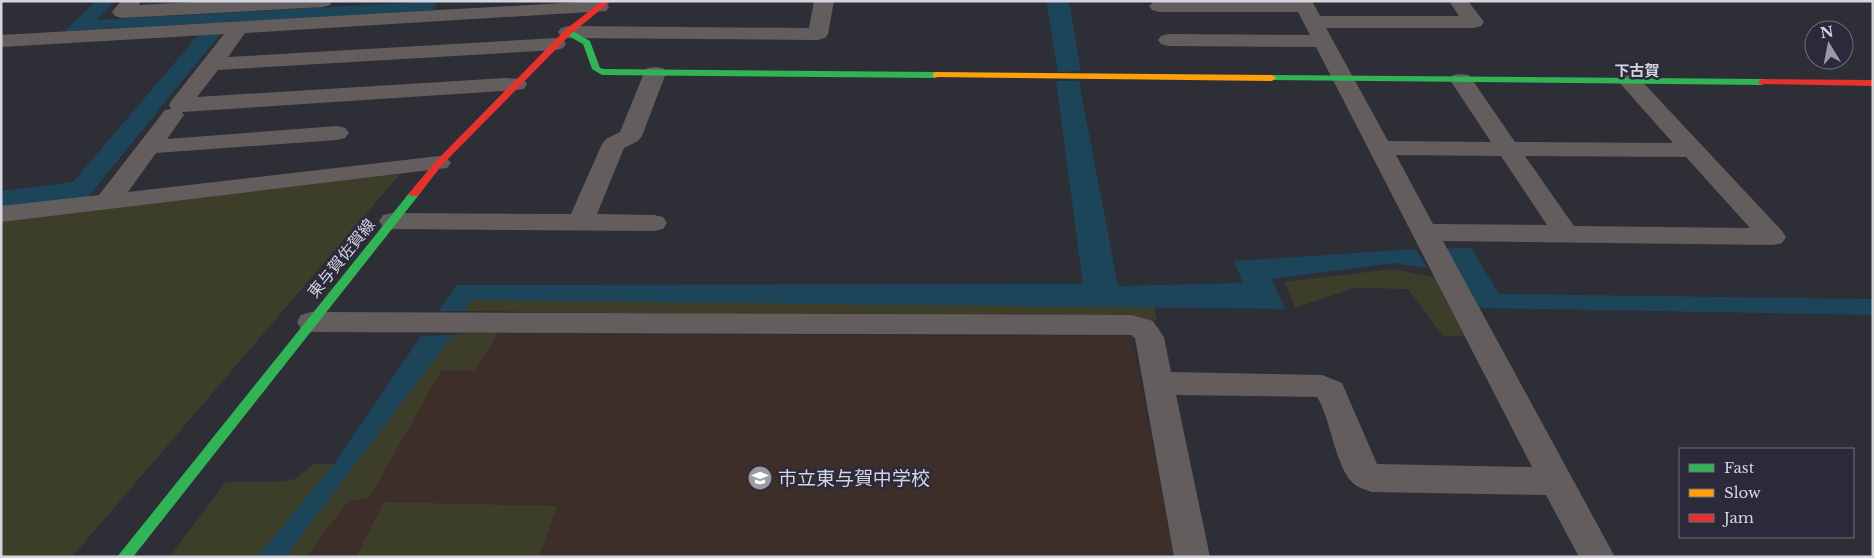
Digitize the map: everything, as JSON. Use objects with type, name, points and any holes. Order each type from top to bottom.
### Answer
[{"type":"street","points":[[132,1],[122,12],[232,4],[323,1]]},
{"type":"street","points":[[211,64],[562,38],[818,34],[824,1]]},
{"type":"street","points":[[1159,6],[1306,10],[1474,22],[1458,1]]},
{"type":"street","points":[[1,41],[240,28],[603,4]]},
{"type":"street","name":"東与賀佐賀線","points":[[124,557],[439,163],[562,38],[603,4]]},
{"type":"street","points":[[1306,10],[1597,557]]},
{"type":"street","points":[[240,28],[180,105],[516,84]]},
{"type":"street","points":[[562,38],[587,42],[596,70],[602,72],[1873,83]]},
{"type":"street","points":[[1168,40],[1323,41]]},
{"type":"street","points":[[581,222],[614,144],[630,136],[655,73]]},
{"type":"street","points":[[1461,80],[1566,234]]},
{"type":"street","points":[[1425,232],[1773,237],[1629,81]]},
{"type":"street","points":[[107,202],[173,115]]},
{"type":"street","points":[[148,147],[337,133]]},
{"type":"street","points":[[1380,148],[1692,150]]},
{"type":"street","points":[[1,214],[439,163]]},
{"type":"street","points":[[392,221],[654,223]]},
{"type":"street","points":[[311,322],[1131,325],[1143,328],[1149,337],[1192,557]]},
{"type":"street","points":[[1158,383],[1322,386],[1331,391],[1360,467],[1364,474],[1372,478],[1556,481]]},
{"type":"shaded area","name":"市立東与賀中学校","points":[[468,333],[1132,337],[1174,557],[303,557]]},
{"type":"green space","points":[[400,174],[72,557],[1,557],[1,220]]},
{"type":"green space","points":[[1393,269],[1434,277],[1464,336],[1443,336],[1408,289],[1354,288],[1295,308],[1285,282]]},
{"type":"green space","points":[[471,300],[1154,307],[1157,320],[464,311]]},
{"type":"green space","points":[[498,333],[475,370],[441,371],[369,498],[348,501],[306,557],[285,557],[453,335]]},
{"type":"green space","points":[[314,464],[334,464],[257,557],[169,557],[226,482],[275,482],[295,479]]},
{"type":"green space","points":[[384,502],[557,506],[539,557],[356,557]]},
{"type":"water","points":[[96,1],[115,1],[97,20],[438,1],[433,10],[231,22],[229,24],[208,23],[65,31]]},
{"type":"water","points":[[1046,1],[1069,1],[1081,71],[1058,72]]},
{"type":"water","points":[[222,32],[88,197],[1,207],[1,191],[73,182],[200,33]]},
{"type":"water","points":[[1056,81],[1079,81],[1118,286],[1243,283],[1234,261],[1416,249],[1427,268],[1393,263],[1272,279],[1285,309],[472,300],[464,311],[438,311],[457,285],[1083,284]]},
{"type":"water","points":[[1446,248],[1471,248],[1499,294],[1873,299],[1873,315],[1479,308]]},
{"type":"water","points":[[453,335],[285,557],[257,557],[334,464],[421,336]]},
{"type":"traffic: fast","points":[[568,32],[587,43],[596,69],[602,72],[936,75]]},
{"type":"traffic: fast","points":[[1272,78],[1762,82]]},
{"type":"traffic: fast","points":[[124,557],[414,194]]},
{"type":"traffic: slow","points":[[936,75],[1272,78]]},
{"type":"traffic: jam","points":[[414,194],[439,163],[568,32],[607,1]]},
{"type":"traffic: jam","points":[[1762,82],[1873,83]]},
{"type":"place","name":"市立東与賀中学校","points":[[760,478]]},
{"type":"district","name":"下古賀","points":[[1637,71]]}]
